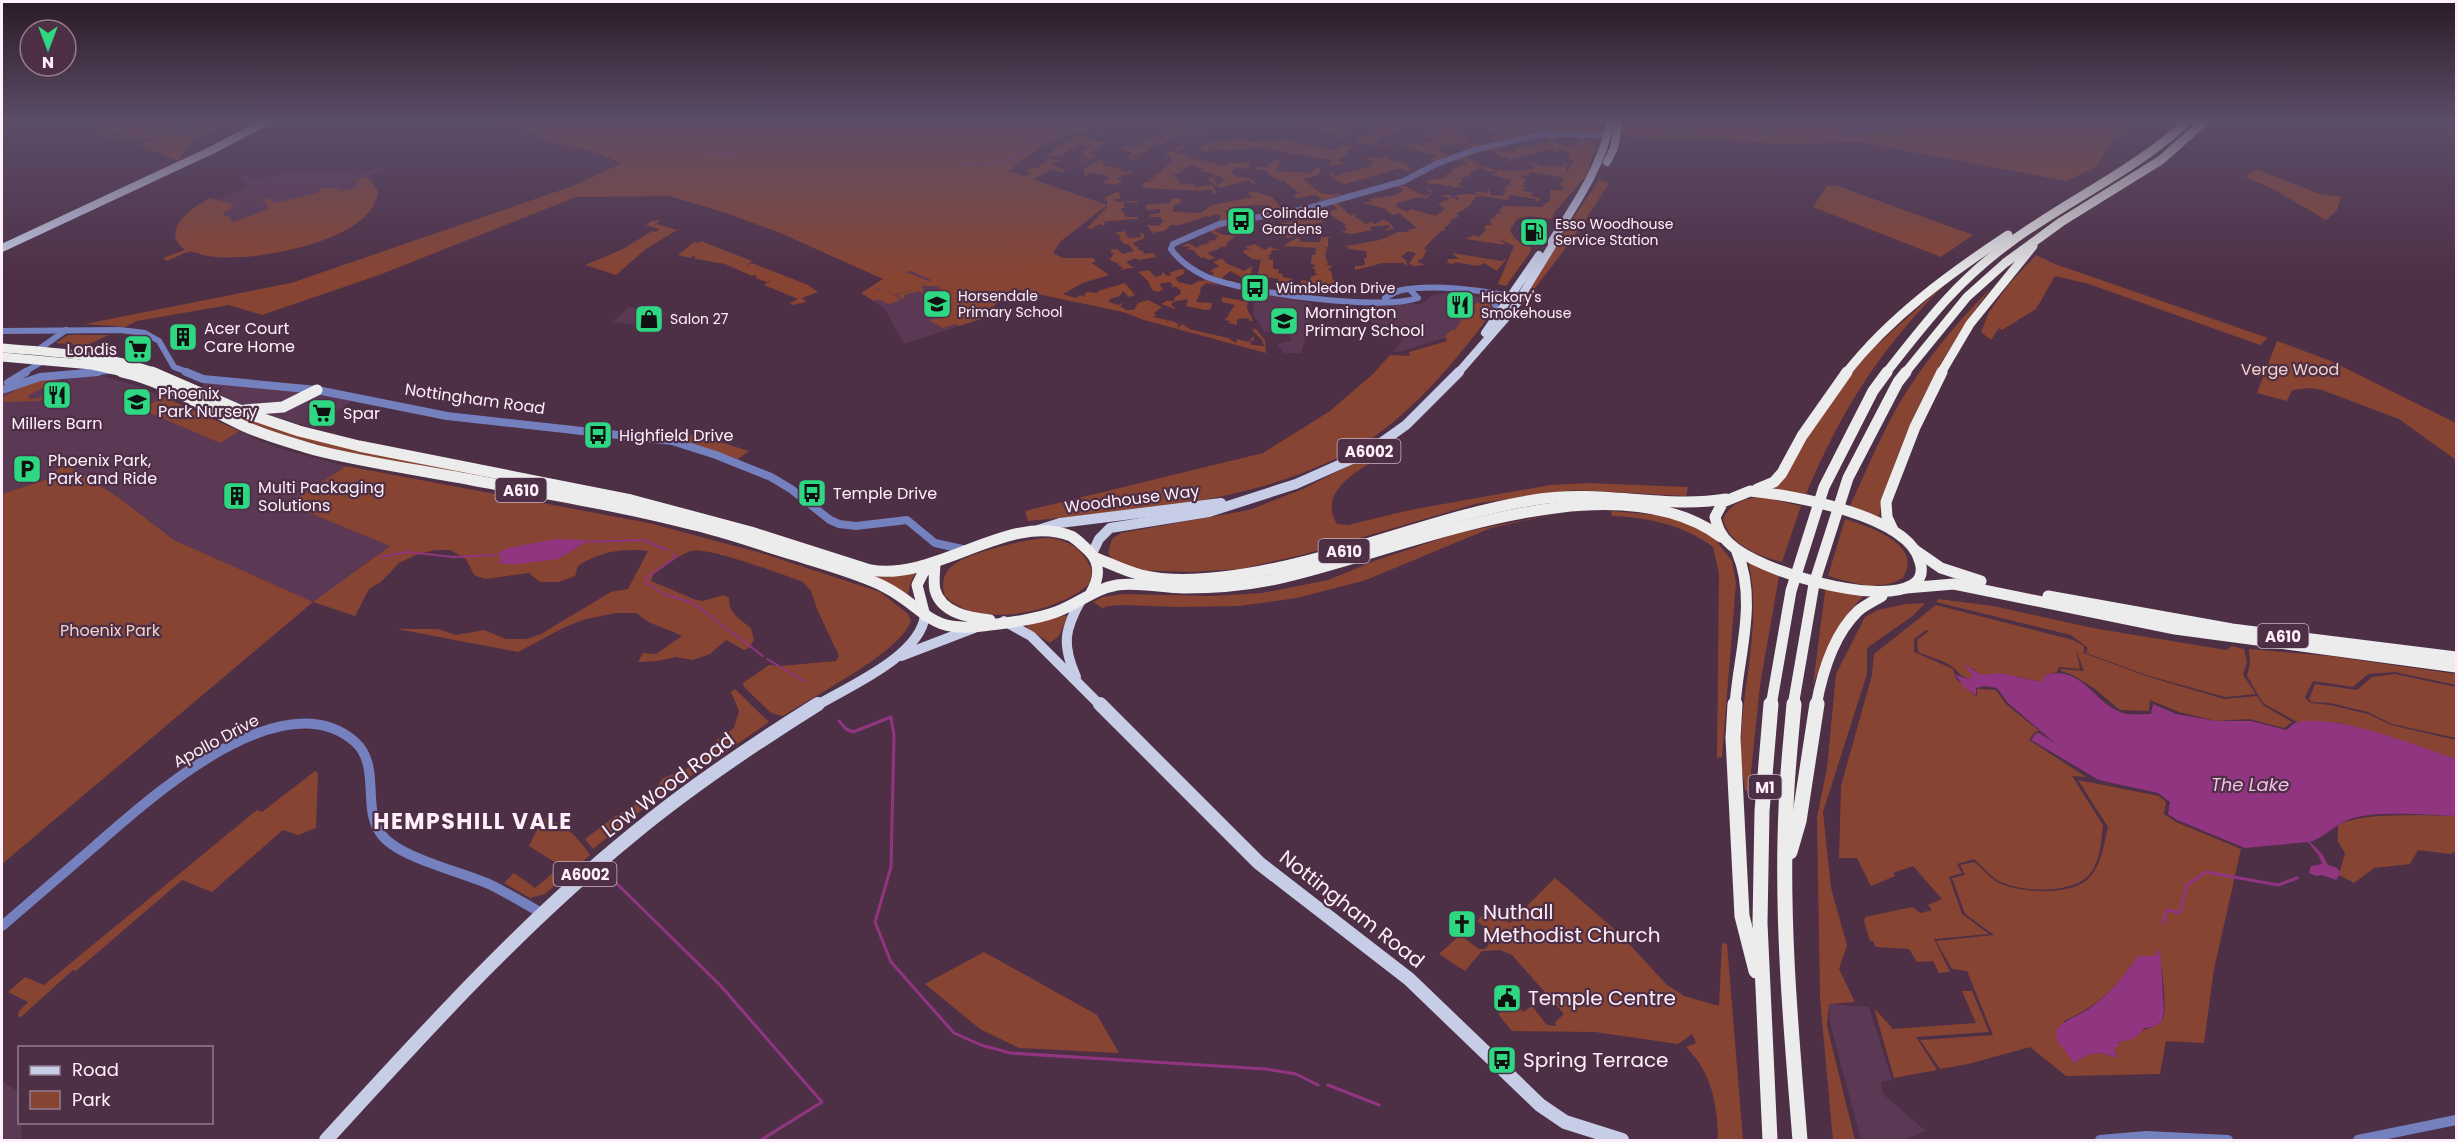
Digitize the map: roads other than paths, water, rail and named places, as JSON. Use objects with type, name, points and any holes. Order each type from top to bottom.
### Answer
[{"type":"highway","name":"M1","points":[[1770,1140],[1761,991],[1759,878],[1771,695],[1792,585],[1813,516],[1863,405],[1905,343],[1940,303],[1970,275],[2037,224],[2120,173]]},
{"type":"highway","name":"M1","points":[[1800,1140],[1790,1024],[1785,871],[1787,778],[1794,698],[1812,591],[1831,521],[1873,423],[1900,378],[1946,319],[2018,252],[2141,173]]},
{"type":"highway","points":[[1750,491],[1777,494],[1868,519],[1894,531],[1915,550],[1922,572],[1915,583],[1892,592],[1855,591],[1761,562],[1736,551],[1721,537],[1715,523],[1715,513],[1726,499],[1774,482],[1782,473],[1807,428],[1852,366],[1900,315],[1962,263],[2011,234],[2037,224]]},
{"type":"highway","name":"M1","points":[[1894,531],[1887,517],[1886,502],[1914,427],[1933,388],[1970,324],[2040,236]]},
{"type":"highway","name":"A610","points":[[2,350],[35,352],[118,370],[154,382],[247,428],[292,444],[356,459],[696,525],[886,587],[926,616],[955,627],[980,626],[1002,621]]},
{"type":"highway","name":"A610","points":[[2,357],[53,356],[117,361],[147,369],[235,410],[268,422],[359,446],[630,500],[768,536],[879,571],[908,571],[952,556]]},
{"type":"highway","points":[[268,422],[271,414],[278,409],[296,403],[317,390]]},
{"type":"highway","points":[[235,410],[278,409]]},
{"type":"highway","points":[[1664,500],[1705,497],[1750,487],[1769,480],[1788,461]]},
{"type":"highway","name":"A610","points":[[1093,555],[1126,573],[1149,577],[1227,576],[1264,572],[1316,560],[1454,517],[1523,501],[1581,496],[1700,503],[1726,499]]},
{"type":"highway","name":"A610","points":[[1086,596],[1119,585],[1188,588],[1272,580],[1350,560],[1490,518],[1552,507],[1613,505],[1660,510],[1691,519],[1721,537]]},
{"type":"highway","points":[[935,562],[935,589],[938,598],[948,608],[971,617],[1002,621],[1054,612],[1086,596],[1098,579],[1093,555],[1078,540],[1062,533],[1033,531],[952,556],[936,578]]},
{"type":"highway","name":"A610","points":[[1915,550],[1941,568],[1962,576],[2064,599],[2272,635],[2457,657]]},
{"type":"highway","points":[[1736,551],[1743,566],[1746,593],[1733,738],[1742,916],[1761,991]]},
{"type":"highway","points":[[926,616],[925,607],[916,590],[923,573],[935,562]]},
{"type":"highway","name":"A610","points":[[1906,588],[1954,584],[2187,631],[2457,667]]},
{"type":"highway","name":"M1","points":[[1785,871],[1799,821],[1812,723],[1827,667],[1839,638],[1860,607],[1892,592]]},
{"type":"main road","points":[[2,248],[162,173]]},
{"type":"main road","name":"Woodhouse Way","points":[[1591,182],[1595,173]]},
{"type":"main road","name":"Woodhouse Way","points":[[1473,354],[1499,312],[1512,301],[1543,250],[1552,241],[1598,173]]},
{"type":"main road","name":"Woodhouse Way","points":[[1093,555],[1098,539],[1110,528],[1209,512],[1296,484],[1368,452],[1406,425],[1446,387],[1549,251],[1552,241]]},
{"type":"main road","name":"Woodhouse Way","points":[[1033,531],[1060,523],[1237,502]]},
{"type":"main road","name":"Nottingham Road","points":[[1078,680],[1068,660],[1064,642],[1069,622],[1086,596]]},
{"type":"main road","name":"Low Wood Road","points":[[326,1140],[413,1046],[543,914],[589,871],[665,807],[745,751],[889,662],[921,633],[926,616]]},
{"type":"main road","name":"Nottingham Road","points":[[1002,621],[1031,636],[1078,680],[1259,863],[1409,979],[1540,1105],[1565,1122],[1622,1140]]},
{"type":"main road","name":"A6002","points":[[889,662],[980,626]]},
{"type":"street","points":[[1419,173],[1391,185],[1305,209],[1219,224],[1173,244],[1171,249],[1178,260],[1186,266],[1220,282],[1239,287],[1340,301],[1396,299],[1409,303],[1432,291]]},
{"type":"street","points":[[1396,299],[1398,291],[1465,290],[1512,301]]},
{"type":"street","points":[[1465,290],[1512,301]]},
{"type":"street","points":[[1411,291],[1418,298]]},
{"type":"street","points":[[1490,296],[1499,312]]},
{"type":"street","points":[[2,390],[22,367],[18,358],[35,352],[66,330]]},
{"type":"street","name":"Nottingham Road","points":[[2,331],[120,330],[145,333],[159,341],[174,367],[203,379],[317,390],[447,416],[672,441],[716,455],[771,477],[791,489],[830,520],[839,524],[856,526],[907,520],[935,543],[968,550]]},
{"type":"street","points":[[12,380],[53,356]]},
{"type":"street","points":[[79,372],[92,365]]},
{"type":"street","points":[[2,390],[30,379],[79,372],[118,370]]},
{"type":"street","points":[[935,543],[935,562]]},
{"type":"street","name":"Apollo Drive","points":[[2,926],[154,795],[177,778],[247,738],[276,726],[303,723],[333,729],[351,737],[359,746],[368,765],[374,826],[393,847],[490,885],[543,914]]},
{"type":"street","points":[[2358,1140],[2457,1119]]},
{"type":"street","points":[[2100,1140],[2146,1136],[2228,1140]]},
{"type":"water","points":[[556,539],[586,540],[586,542],[558,559],[499,564],[501,556],[495,555],[508,548]]},
{"type":"water","name":"The Lake","points":[[1962,663],[1982,675],[2000,673],[2041,682],[2046,675],[2058,673],[2068,675],[2085,685],[2109,706],[2126,714],[2151,714],[2153,704],[2176,714],[2216,721],[2251,721],[2286,730],[2298,722],[2314,721],[2355,727],[2400,739],[2456,759],[2456,816],[2388,814],[2350,819],[2310,842],[2322,854],[2328,865],[2341,872],[2336,880],[2322,875],[2316,876],[2309,873],[2311,866],[2322,864],[2308,842],[2245,848],[2177,820],[2168,814],[2170,802],[2158,793],[2099,780],[2031,740],[2036,733],[2039,733],[2056,744],[2008,703],[1997,688],[1984,686],[1976,688],[1976,695],[1965,688],[1955,675],[1969,679],[1973,676]]},
{"type":"water","points":[[2160,949],[2164,1011],[2162,1021],[2154,1027],[2144,1028],[2133,1038],[2118,1042],[2119,1045],[2114,1048],[2117,1058],[2094,1053],[2074,1063],[2057,1040],[2056,1030],[2102,999],[2138,956],[2155,956]]},
{"type":"waterway","points":[[586,542],[643,540],[667,550]]},
{"type":"waterway","points":[[381,557],[408,552],[453,557],[495,555]]},
{"type":"waterway","points":[[673,554],[676,557],[648,577],[646,583],[664,594],[693,603],[763,656]]},
{"type":"waterway","points":[[767,659],[806,682]]},
{"type":"waterway","points":[[839,721],[846,729],[853,732],[891,717],[894,736],[891,867],[875,922],[891,962],[954,1033],[981,1045],[1010,1053],[1266,1069],[1296,1074],[1318,1085]]},
{"type":"waterway","points":[[2163,923],[2167,910],[2180,913],[2187,885],[2206,872],[2278,885],[2297,878]]},
{"type":"waterway","points":[[609,876],[720,985],[822,1102],[761,1140]]},
{"type":"waterway","points":[[1328,1085],[1379,1105]]},
{"type":"place","name":"Colindale Gardens","points":[[1241,221]]},
{"type":"place","name":"Esso Woodhouse Service Station","points":[[1534,232]]},
{"type":"place","name":"Wimbledon Drive","points":[[1255,288]]},
{"type":"place","name":"Horsendale Primary School","points":[[937,304]]},
{"type":"place","name":"Hickory's Smokehouse","points":[[1460,305]]},
{"type":"place","name":"Salon 27","points":[[649,319]]},
{"type":"place","name":"Mornington Primary School","points":[[1284,321]]},
{"type":"place","name":"Acer Court Care Home","points":[[183,337]]},
{"type":"place","name":"Londis","points":[[138,349]]},
{"type":"place","name":"Millers Barn","points":[[57,395]]},
{"type":"place","name":"Phoenix Park Nursery","points":[[137,402]]},
{"type":"place","name":"Spar","points":[[322,413]]},
{"type":"place","name":"Highfield Drive","points":[[598,435]]},
{"type":"place","name":"Phoenix Park, Park and Ride","points":[[27,469]]},
{"type":"place","name":"Temple Drive","points":[[812,493]]},
{"type":"place","name":"Multi Packaging Solutions","points":[[237,496]]},
{"type":"place","name":"Nuthall Methodist Church","points":[[1462,924]]},
{"type":"place","name":"Temple Centre","points":[[1507,998]]},
{"type":"place","name":"Spring Terrace","points":[[1502,1060]]},
{"type":"district","name":"HEMPSHILL VALE","points":[[473,821]]},
{"type":"park label","name":"Verge Wood","points":[[2290,369]]},
{"type":"park label","name":"Phoenix Park","points":[[110,630]]}]
